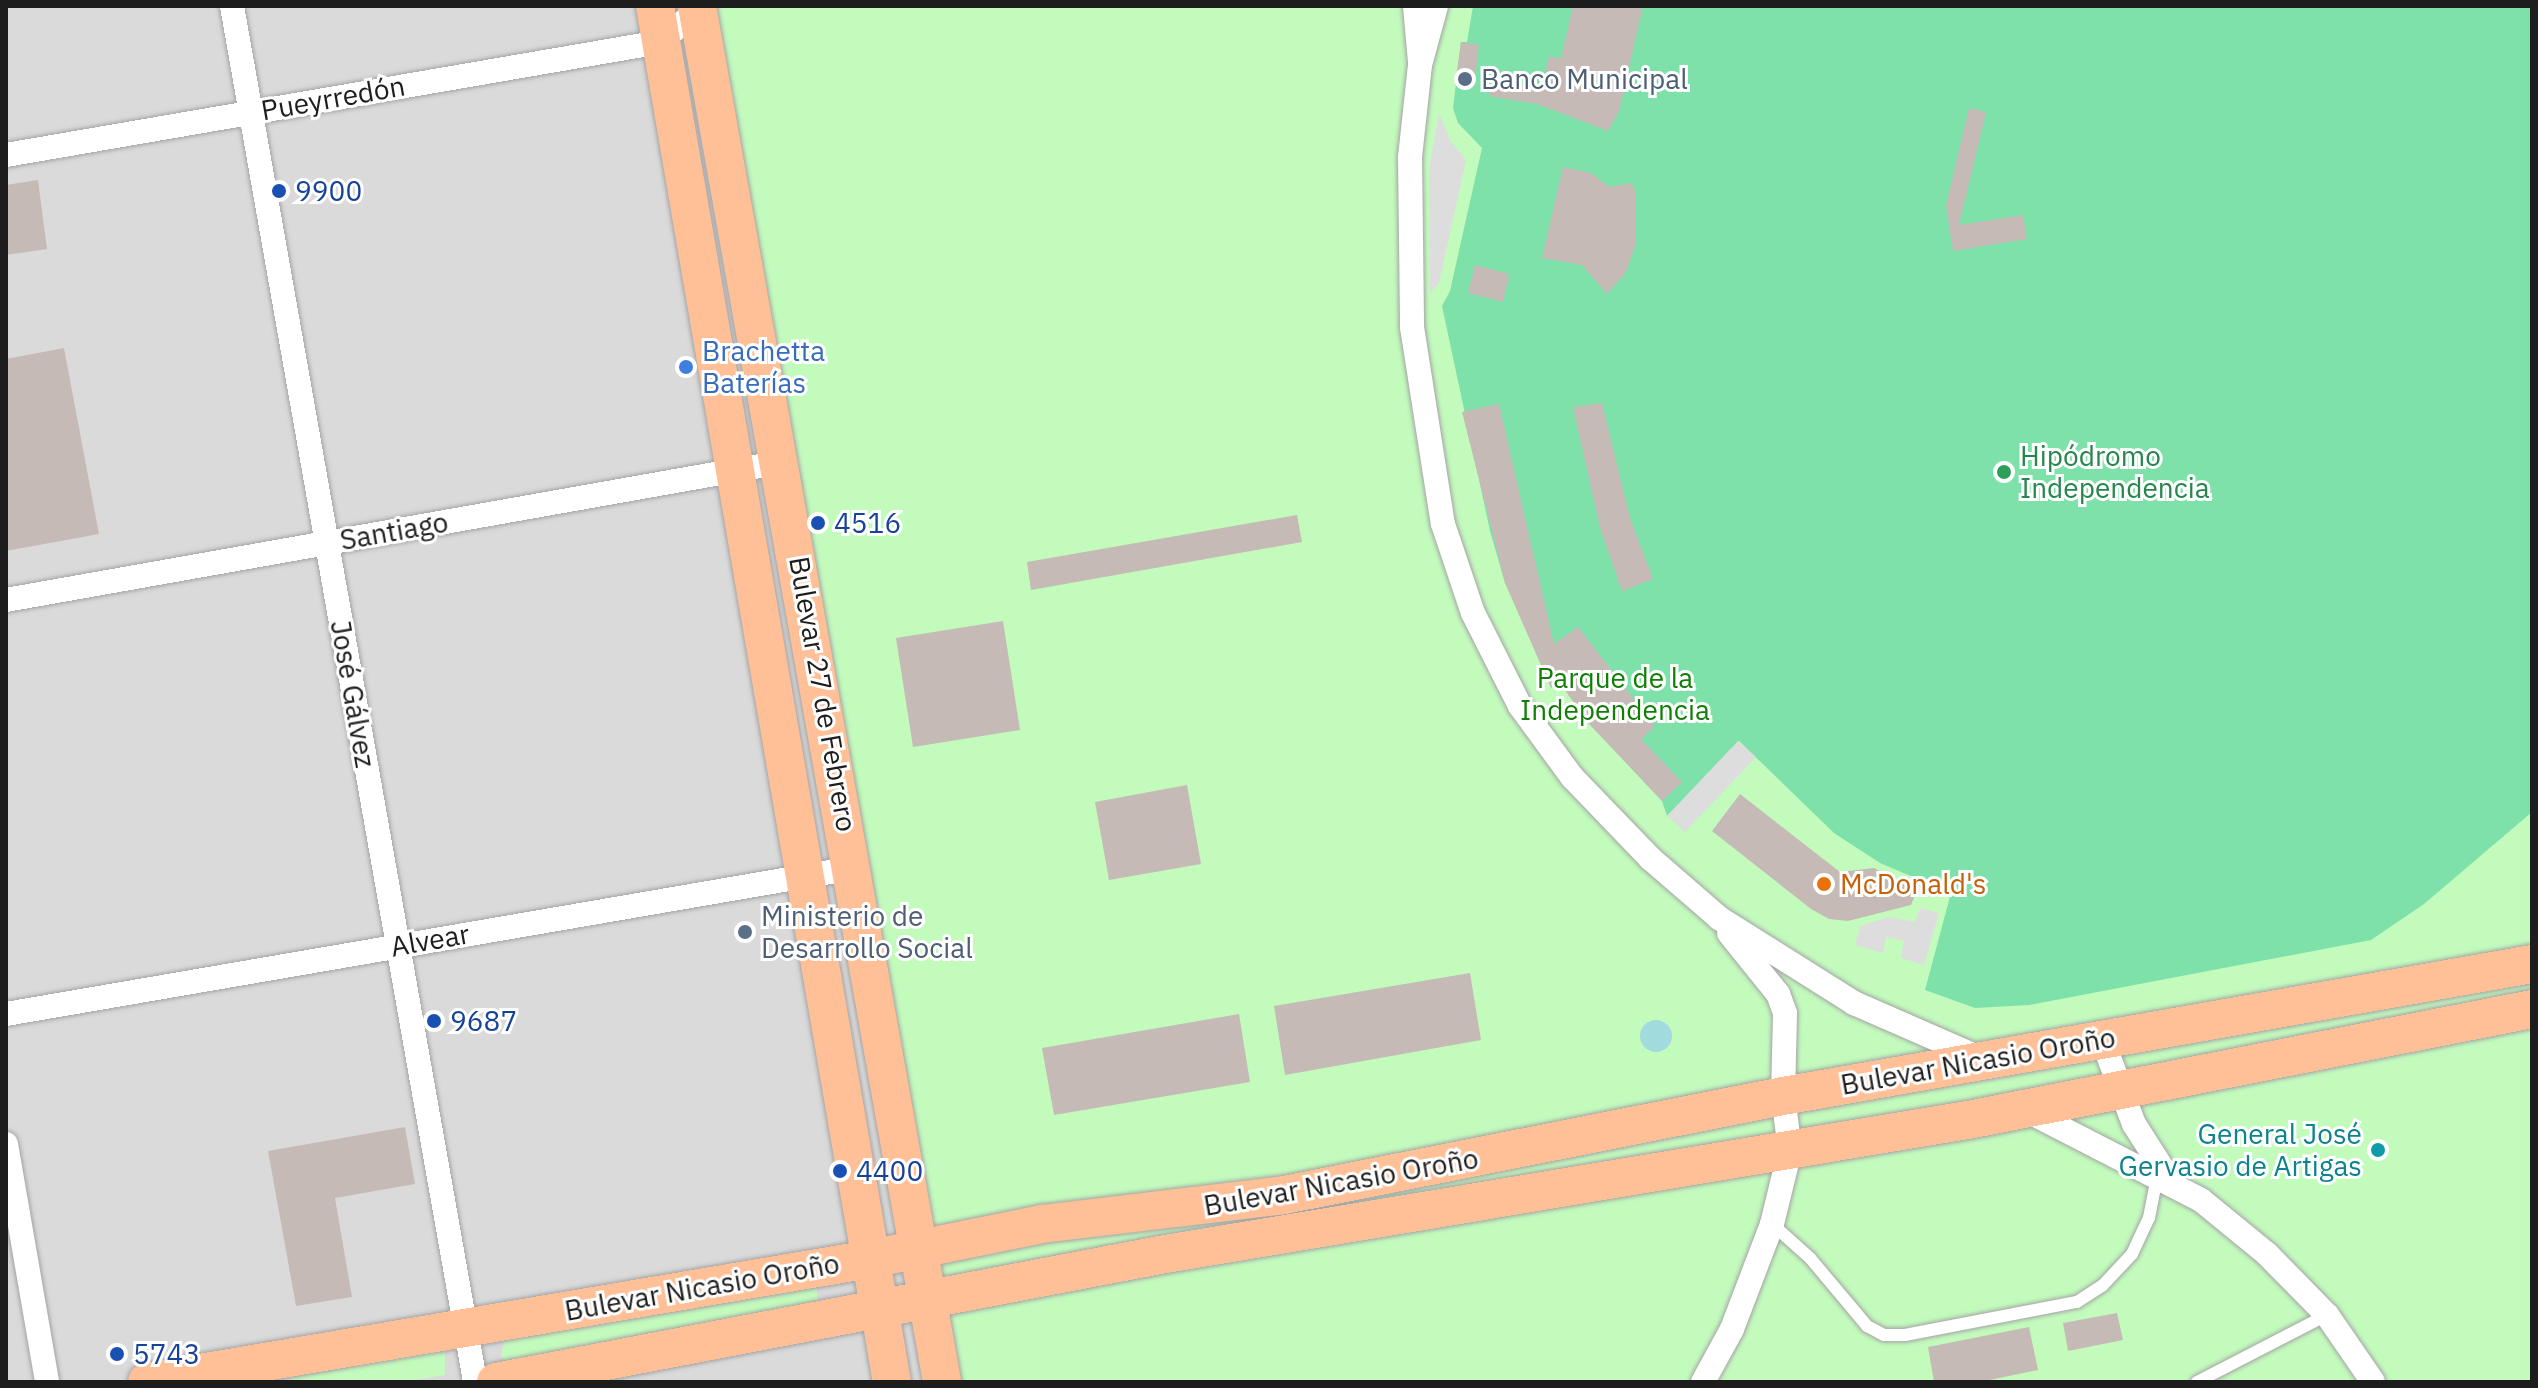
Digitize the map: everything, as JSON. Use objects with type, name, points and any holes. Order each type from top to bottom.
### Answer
[{"type":"main road","name":"Bulevar 27 de Febrero","points":[[699,8],[782,462],[942,1382]]},
{"type":"main road","name":"Bulevar 27 de Febrero","points":[[658,24],[892,1382]]},
{"type":"main road","name":"Bulevar Nicasio Oroño","points":[[147,1382],[870,1259],[1042,1224],[1284,1195],[1783,1096],[2532,964]]},
{"type":"main road","name":"Bulevar Nicasio Oroño","points":[[496,1382],[1160,1255],[2024,1109],[2532,1009]]},
{"type":"street","name":"José Gálvez","points":[[232,6],[475,1382]]},
{"type":"street","points":[[1415,6],[1420,65]]},
{"type":"street","points":[[1436,6],[1420,65],[1410,157],[1412,327],[1443,524],[1473,613],[1520,706],[1572,777],[1651,859],[1719,918],[1854,1003],[1986,1060]]},
{"type":"street","points":[[658,24],[699,8]]},
{"type":"street","name":"Pueyrredón","points":[[6,155],[250,112],[658,24]]},
{"type":"street","name":"Santiago","points":[[6,600],[782,462]]},
{"type":"street","name":"Alvear","points":[[6,1014],[853,868]]},
{"type":"street","points":[[1703,1382],[1732,1329],[1772,1224],[1790,1150],[1783,1096],[1785,1013],[1778,994],[1719,918]]},
{"type":"street","points":[[2102,1039],[2134,1124],[2165,1181]]},
{"type":"street","points":[[2024,1109],[2201,1200],[2267,1254],[2327,1315],[2373,1382]]},
{"type":"street","points":[[6,1144],[10,1192],[47,1382]]},
{"type":"lane","points":[[1772,1224],[1810,1258],[1867,1326],[1884,1335],[1905,1335],[2077,1302],[2103,1285],[2132,1254],[2165,1181]]},
{"type":"lane","points":[[2197,1382],[2327,1315]]},
{"type":"shaded area","points":[[6,6],[697,6],[942,1382],[6,1382]]},
{"type":"shaded area","points":[[1439,113],[1450,140],[1466,160],[1439,283],[1430,293],[1429,169]]},
{"type":"shaded area","points":[[1738,741],[1756,757],[1685,832],[1667,816]]},
{"type":"shaded area","points":[[1921,908],[1939,913],[1924,965],[1901,958],[1904,941],[1886,937],[1883,953],[1855,945],[1860,926],[1888,917],[1914,922]]},
{"type":"green space","name":"Parque de la Independencia","points":[[697,6],[2532,6],[2532,1382],[942,1382]]},
{"type":"green space","name":"Hipódromo Independencia","points":[[1473,6],[2532,6],[2532,812],[2424,904],[2371,940],[2029,1005],[1975,1008],[1925,990],[1951,893],[1880,863],[1834,833],[1739,741],[1667,816],[1662,801],[1590,724],[1505,583],[1490,531],[1442,306],[1450,291],[1482,148],[1458,123],[1453,108],[1461,42],[1467,42]]},
{"type":"green space","points":[[817,1285],[817,1307],[509,1363],[501,1357],[505,1337]]},
{"type":"green space","points":[[437,1349],[445,1353],[445,1375],[402,1382],[291,1382],[290,1374]]},
{"type":"water","points":[[1656,1020],[1667,1025],[1672,1036],[1667,1047],[1656,1052],[1645,1047],[1640,1036],[1645,1025]]},
{"type":"building","points":[[1573,6],[1643,6],[1619,111],[1608,131],[1537,104],[1489,96],[1494,78],[1542,89],[1549,56],[1561,59]]},
{"type":"building","points":[[1461,42],[1479,45],[1474,88],[1455,85]]},
{"type":"building","points":[[1969,108],[1986,112],[1959,225],[2023,215],[2027,239],[1953,251],[1946,206]]},
{"type":"building","points":[[1563,167],[1591,173],[1609,187],[1632,183],[1635,191],[1635,246],[1626,272],[1607,294],[1582,265],[1542,258]]},
{"type":"building","points":[[38,180],[47,249],[6,255],[6,185]]},
{"type":"building","points":[[1475,265],[1509,274],[1503,302],[1468,293]]},
{"type":"building","points":[[64,348],[99,534],[6,551],[6,359]]},
{"type":"building","points":[[1602,403],[1630,518],[1653,579],[1622,591],[1600,528],[1573,407]]},
{"type":"building","points":[[1499,404],[1554,644],[1578,627],[1655,726],[1641,739],[1682,782],[1662,801],[1590,725],[1561,685],[1551,688],[1505,583],[1462,412]]},
{"type":"building","points":[[1297,515],[1302,542],[1031,590],[1027,562]]},
{"type":"building","points":[[1003,621],[1020,730],[913,747],[896,638]]},
{"type":"building","points":[[1187,785],[1201,864],[1109,880],[1095,802]]},
{"type":"building","points":[[1740,794],[1840,872],[1874,868],[1917,890],[1911,905],[1848,921],[1829,919],[1811,909],[1712,831]]},
{"type":"building","points":[[1470,973],[1481,1040],[1285,1075],[1274,1006]]},
{"type":"building","points":[[1239,1014],[1250,1082],[1054,1115],[1042,1048]]},
{"type":"building","points":[[405,1127],[415,1184],[335,1198],[352,1297],[296,1306],[268,1151]]},
{"type":"building","points":[[2117,1313],[2123,1340],[2068,1351],[2063,1323]]},
{"type":"building","points":[[2029,1327],[2038,1370],[1980,1382],[1934,1382],[1928,1347]]},
{"type":"place","name":"Banco Municipal","points":[[1465,79]]},
{"type":"place","name":"9900","points":[[279,191]]},
{"type":"place","name":"Brachetta Baterías","points":[[686,367]]},
{"type":"place","name":"Hipódromo Independencia","points":[[2004,472]]},
{"type":"place","name":"4516","points":[[818,523]]},
{"type":"place","name":"McDonald's","points":[[1824,884]]},
{"type":"place","name":"Ministerio de Desarrollo Social","points":[[745,932]]},
{"type":"place","name":"9687","points":[[434,1021]]},
{"type":"place","name":"General José Gervasio de Artigas","points":[[2378,1150]]},
{"type":"place","name":"4400","points":[[840,1171]]},
{"type":"place","name":"5743","points":[[117,1354]]}]
